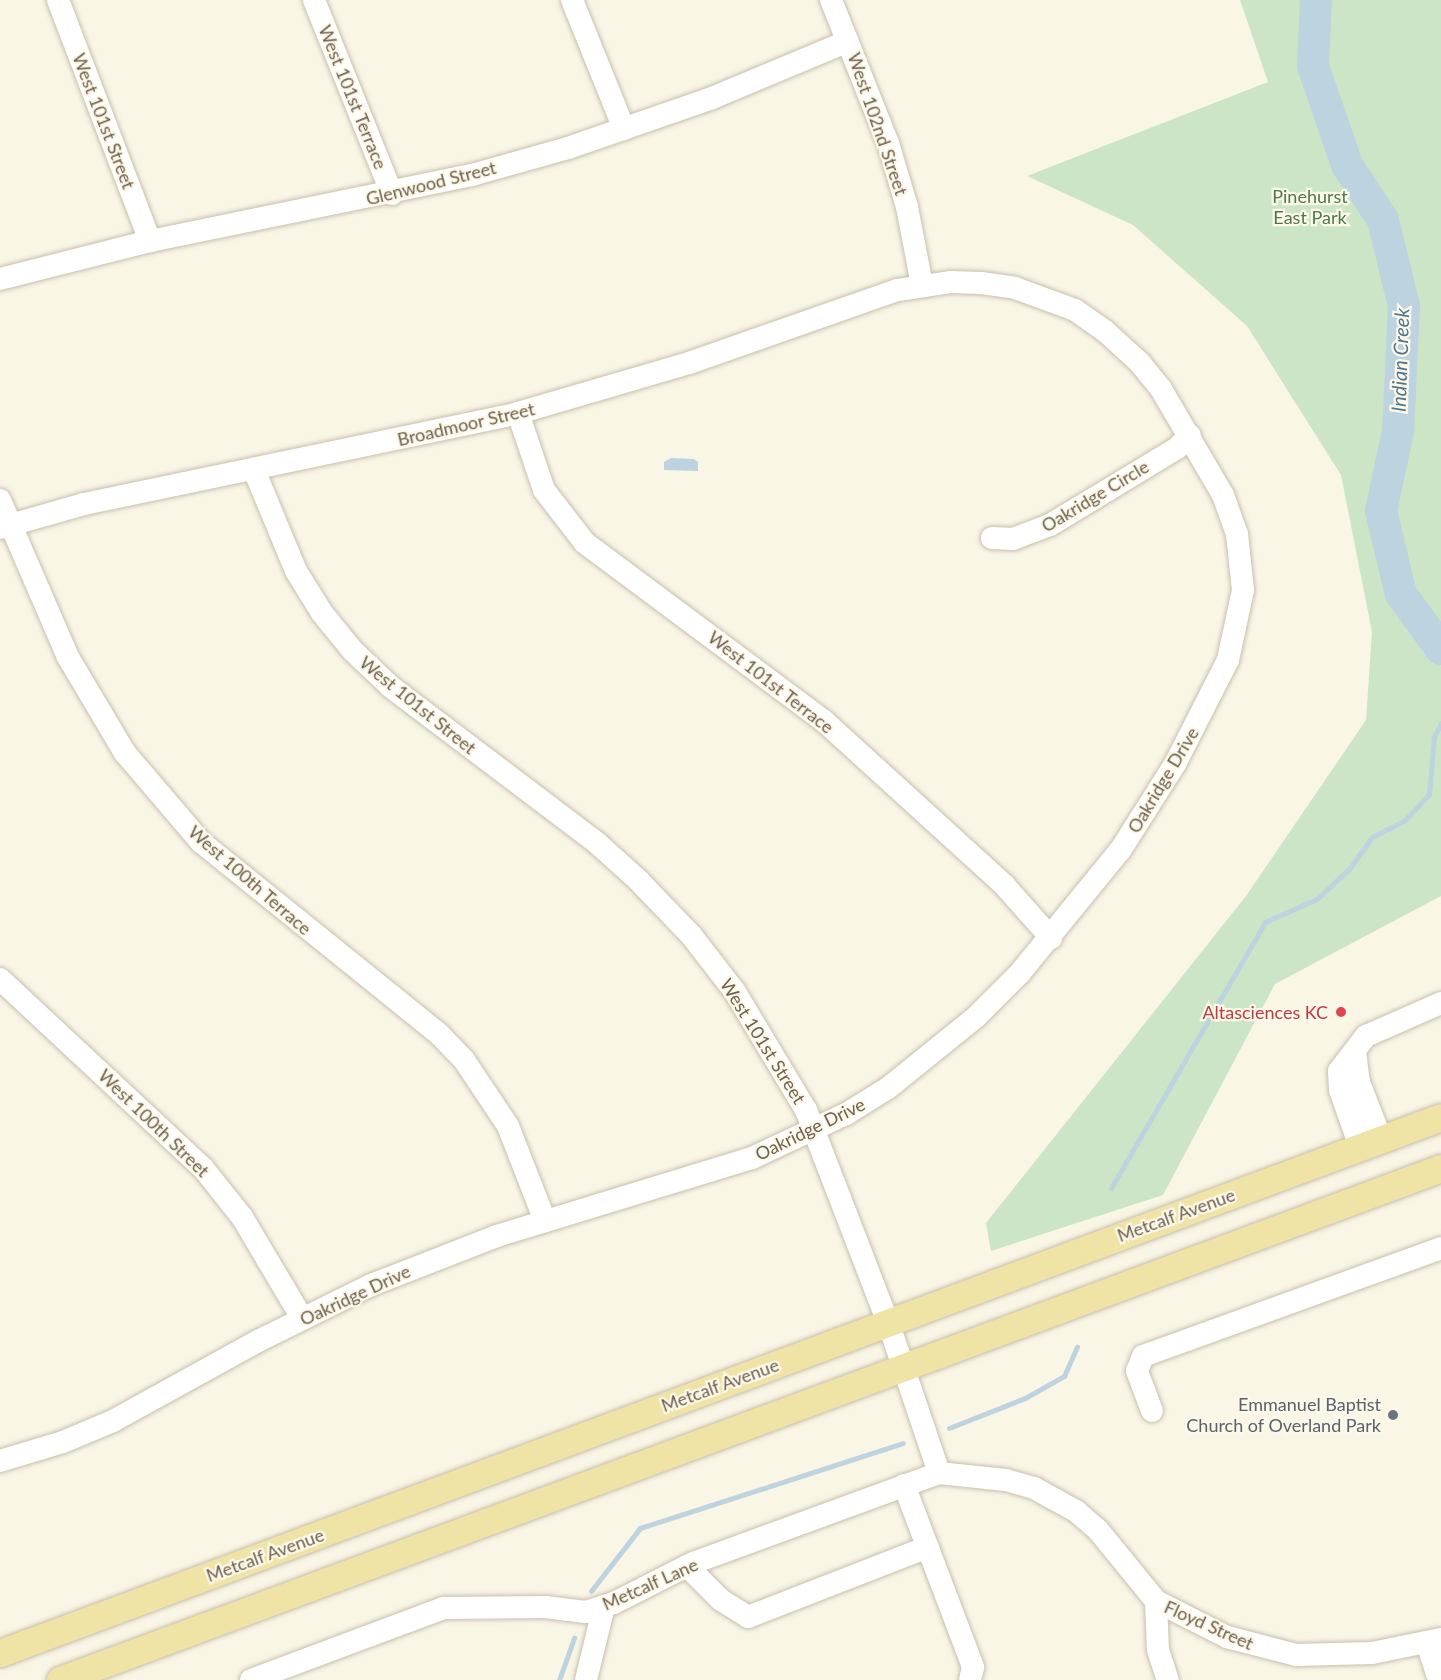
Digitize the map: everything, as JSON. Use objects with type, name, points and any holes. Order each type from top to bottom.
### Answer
[{"type":"main road","name":"Metcalf Avenue","points":[[0,1653],[1441,1117]]},
{"type":"main road","points":[[60,1680],[1441,1168]]},
{"type":"street","name":"West 101st Street","points":[[58,0],[150,241]]},
{"type":"street","name":"West 101st Terrace","points":[[314,0],[392,194]]},
{"type":"street","points":[[572,0],[624,129]]},
{"type":"street","name":"West 102nd Street","points":[[831,0],[888,143],[907,207],[922,285]]},
{"type":"street","name":"Glenwood Street","points":[[0,279],[150,241],[392,194],[483,172],[624,129],[772,75],[848,41]]},
{"type":"street","name":"Broadmoor Street","points":[[5,526],[84,504],[518,413],[689,363],[898,290],[951,282],[1015,288],[1075,310],[1105,331],[1140,363],[1190,435]]},
{"type":"street","name":"West 101st Terrace","points":[[518,413],[544,490],[585,543],[824,721],[1004,885],[1051,938]]},
{"type":"street","name":"Oakridge Circle","points":[[992,537],[1013,538],[1050,525],[1177,448],[1190,435]]},
{"type":"street","name":"Oakridge Drive","points":[[0,1461],[63,1442],[113,1421],[303,1318],[444,1255],[545,1221],[752,1158],[814,1130],[888,1088],[928,1059],[976,1017],[1051,938],[1121,849],[1158,794],[1203,713],[1228,660],[1237,629],[1243,590],[1237,534],[1223,495],[1190,435]]},
{"type":"street","name":"West 101st Street","points":[[254,470],[296,571],[322,613],[353,651],[399,693],[596,842],[639,881],[691,935],[735,992],[777,1057],[814,1130],[888,1322],[901,1368],[939,1473]]},
{"type":"street","name":"West 100th Terrace","points":[[0,501],[5,526],[68,657],[125,753],[201,842],[439,1034],[464,1060],[508,1126],[545,1221]]},
{"type":"street","name":"West 100th Street","points":[[0,979],[202,1168],[242,1218],[303,1318]]},
{"type":"street","points":[[1371,1143],[1355,1051],[1366,1036],[1441,1003]]},
{"type":"street","points":[[1152,1411],[1137,1371],[1143,1356],[1441,1248]]},
{"type":"street","points":[[939,1473],[1006,1480],[1061,1501],[1098,1530],[1156,1601],[1158,1650],[1168,1680]]},
{"type":"street","name":"Metcalf Lane","points":[[251,1680],[444,1608],[544,1607],[586,1612],[604,1606],[687,1566],[939,1473]]},
{"type":"street","points":[[904,1485],[973,1667],[970,1680]]},
{"type":"street","points":[[687,1566],[721,1599],[748,1617],[928,1547]]},
{"type":"street","name":"Floyd Street","points":[[1156,1601],[1227,1637],[1296,1655],[1372,1653],[1434,1641]]},
{"type":"street","points":[[587,1679],[604,1606]]},
{"type":"street","points":[[1434,1641],[1438,1680]]},
{"type":"green space","name":"Pinehurst East Park","points":[[1240,0],[1441,0],[1441,896],[1275,984],[1163,1195],[991,1251],[986,1223],[1246,896],[1366,720],[1372,632],[1341,475],[1247,326],[1133,225],[1027,176],[1268,82]]},
{"type":"water","points":[[671,458],[694,459],[698,462],[698,471],[664,470],[664,462]]},
{"type":"waterway","name":"Indian Creek","points":[[1316,0],[1313,66],[1347,165],[1383,220],[1404,306],[1398,431],[1381,511],[1401,594],[1441,649]]},
{"type":"waterway","points":[[1111,1188],[1265,922],[1317,899],[1350,868],[1372,837],[1405,820],[1429,794],[1434,737],[1441,723]]},
{"type":"waterway","points":[[949,1428],[1025,1398],[1064,1376],[1077,1347]]},
{"type":"waterway","points":[[591,1591],[640,1528],[903,1443]]},
{"type":"waterway","points":[[559,1680],[574,1638]]},
{"type":"place","name":"Altasciences KC","points":[[1341,1012]]},
{"type":"place","name":"Emmanuel Baptist Church of Overland Park","points":[[1393,1415]]}]
